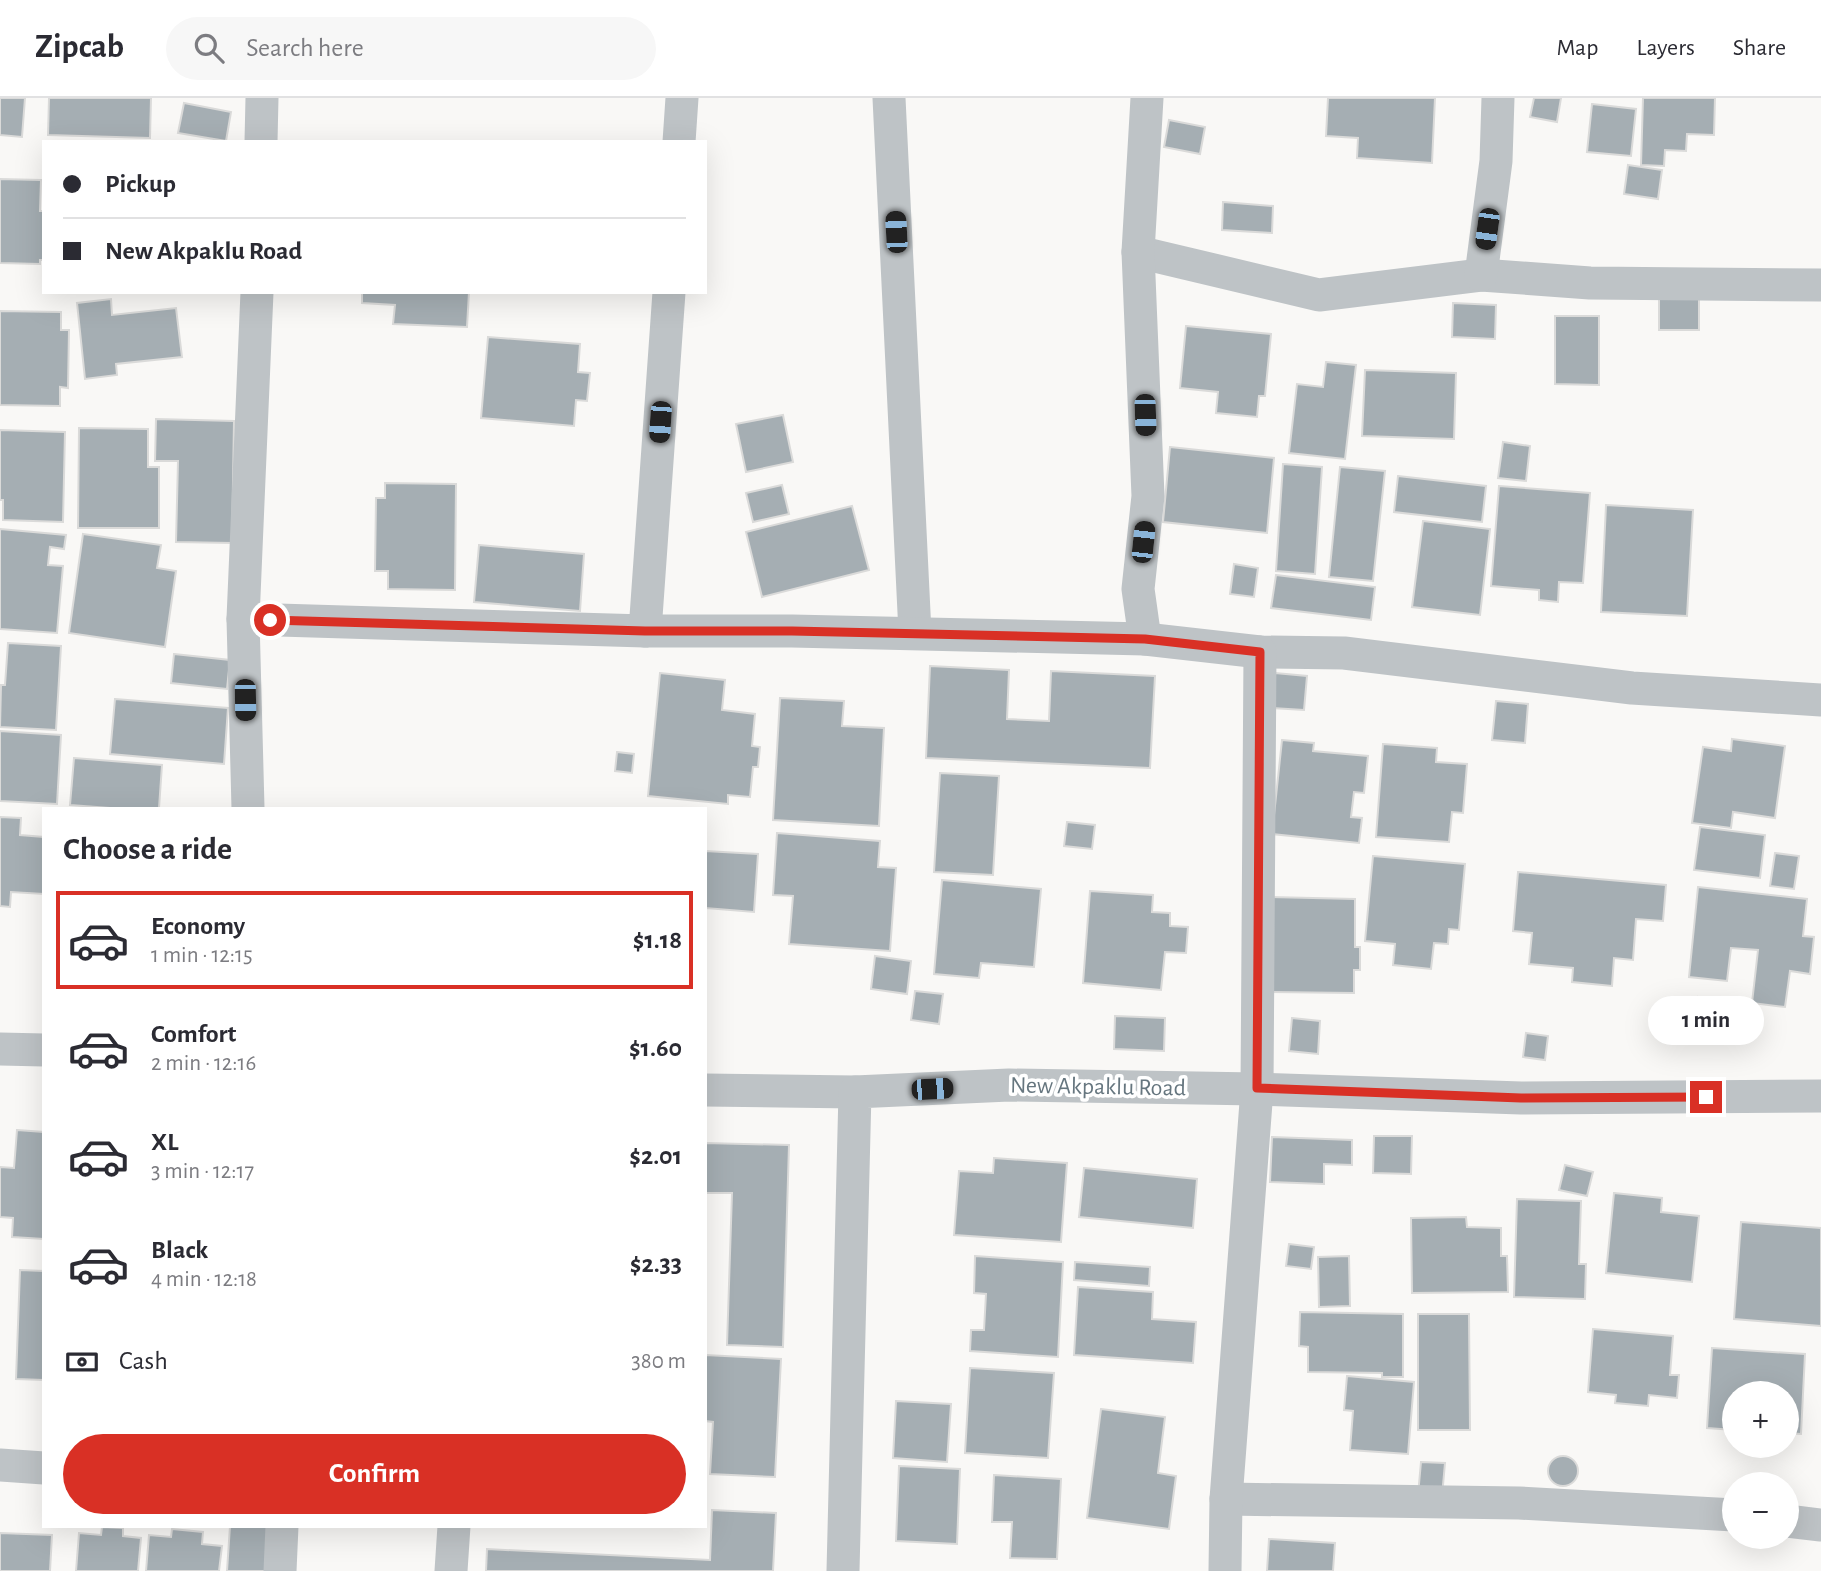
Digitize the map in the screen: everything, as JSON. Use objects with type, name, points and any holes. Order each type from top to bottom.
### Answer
[{"type":"street","points":[[261,140],[262,98]]},
{"type":"street","points":[[679,140],[682,98]]},
{"type":"street","points":[[889,98],[915,633]]},
{"type":"street","points":[[1145,639],[1138,589],[1148,496],[1138,252],[1147,98]]},
{"type":"street","points":[[1481,275],[1496,160],[1498,98]]},
{"type":"street","points":[[1138,252],[1319,295],[1481,275],[1590,283],[1821,285]]},
{"type":"street","points":[[248,807],[243,619],[257,294]]},
{"type":"street","points":[[645,631],[669,294]]},
{"type":"street","points":[[243,619],[645,631],[915,633],[1145,639],[1260,652],[1344,653],[1632,688],[1821,700]]},
{"type":"street","points":[[1225,1571],[1226,1499],[1257,1088],[1260,652]]},
{"type":"street","points":[[0,1049],[42,1050]]},
{"type":"street","name":"New Akpaklu Road","points":[[707,1090],[855,1092],[1009,1085],[1257,1088],[1521,1098],[1821,1096]]},
{"type":"street","points":[[843,1571],[855,1092]]},
{"type":"street","points":[[0,1465],[42,1468]]},
{"type":"street","points":[[1226,1499],[1518,1503],[1722,1514]]},
{"type":"street","points":[[1799,1522],[1821,1525]]},
{"type":"street","points":[[280,1571],[282,1528]]},
{"type":"street","points":[[451,1571],[454,1528]]},
{"type":"building","points":[[0,98],[25,98],[22,137],[0,135]]},
{"type":"building","points":[[49,98],[151,98],[150,138],[48,135]]},
{"type":"building","points":[[1328,98],[1435,98],[1432,163],[1357,158],[1358,138],[1326,136]]},
{"type":"building","points":[[1534,98],[1561,98],[1557,122],[1530,117]]},
{"type":"building","points":[[1643,98],[1715,98],[1714,135],[1687,134],[1686,151],[1665,150],[1664,166],[1641,165]]},
{"type":"building","points":[[184,103],[231,112],[226,140],[178,133]]},
{"type":"building","points":[[1592,104],[1636,109],[1631,156],[1587,152]]},
{"type":"building","points":[[1169,120],[1205,127],[1200,154],[1164,147]]},
{"type":"building","points":[[1628,165],[1662,170],[1658,199],[1624,194]]},
{"type":"building","points":[[0,179],[41,180],[42,260],[40,264],[0,263]]},
{"type":"building","points":[[1223,202],[1273,206],[1272,233],[1222,230]]},
{"type":"building","points":[[362,294],[469,294],[467,327],[393,324],[395,305],[362,303]]},
{"type":"building","points":[[1659,298],[1699,298],[1699,330],[1659,330]]},
{"type":"building","points":[[111,299],[112,315],[176,308],[182,357],[116,364],[117,375],[85,379],[77,303]]},
{"type":"building","points":[[1453,303],[1496,305],[1495,339],[1452,337]]},
{"type":"building","points":[[0,311],[61,312],[61,330],[69,330],[68,388],[60,387],[60,406],[0,405]]},
{"type":"building","points":[[1555,316],[1599,316],[1599,385],[1555,384]]},
{"type":"building","points":[[1186,326],[1271,334],[1265,396],[1259,396],[1257,417],[1216,413],[1218,392],[1180,388]]},
{"type":"building","points":[[488,337],[580,344],[578,372],[590,373],[587,401],[576,400],[574,426],[481,418]]},
{"type":"building","points":[[1326,362],[1356,365],[1345,459],[1289,453],[1297,384],[1323,387]]},
{"type":"building","points":[[1365,370],[1456,373],[1454,439],[1362,436]]},
{"type":"building","points":[[783,415],[793,462],[746,472],[736,424]]},
{"type":"building","points":[[156,419],[234,421],[232,543],[176,542],[178,461],[155,461]]},
{"type":"building","points":[[79,428],[148,429],[148,467],[159,467],[159,528],[78,528]]},
{"type":"building","points":[[0,430],[65,432],[63,522],[3,520],[3,500],[0,500]]},
{"type":"building","points":[[1503,442],[1530,446],[1526,481],[1498,478]]},
{"type":"building","points":[[1170,447],[1274,458],[1267,533],[1163,522]]},
{"type":"building","points":[[1283,464],[1322,467],[1315,574],[1276,571]]},
{"type":"building","points":[[1340,467],[1385,471],[1373,581],[1329,577]]},
{"type":"building","points":[[1398,476],[1486,486],[1482,522],[1394,512]]},
{"type":"building","points":[[385,483],[456,484],[455,590],[388,589],[388,571],[375,571],[376,498],[385,498]]},
{"type":"building","points":[[782,485],[789,514],[753,522],[746,493]]},
{"type":"building","points":[[1499,486],[1590,493],[1583,583],[1559,582],[1558,602],[1539,600],[1539,590],[1491,586]]},
{"type":"building","points":[[1606,505],[1693,510],[1687,616],[1601,612]]},
{"type":"building","points":[[852,506],[869,570],[762,597],[746,532]]},
{"type":"building","points":[[1423,521],[1490,529],[1480,615],[1412,607]]},
{"type":"building","points":[[0,529],[66,535],[64,549],[50,547],[48,565],[63,566],[57,633],[0,629]]},
{"type":"building","points":[[83,534],[161,545],[157,568],[176,571],[165,647],[69,633]]},
{"type":"building","points":[[479,545],[584,554],[580,611],[474,602]]},
{"type":"building","points":[[1234,564],[1258,568],[1254,597],[1230,594]]},
{"type":"building","points":[[1276,575],[1375,587],[1371,620],[1271,608]]},
{"type":"building","points":[[8,643],[61,646],[56,730],[0,727],[1,685],[5,685]]},
{"type":"building","points":[[174,654],[230,660],[227,689],[171,683]]},
{"type":"building","points":[[930,666],[1009,670],[1007,719],[1049,721],[1051,671],[1155,676],[1150,768],[926,758]]},
{"type":"building","points":[[660,673],[725,680],[722,710],[755,714],[752,746],[760,747],[758,767],[753,767],[750,797],[728,795],[728,804],[648,796]]},
{"type":"building","points":[[1275,673],[1307,676],[1304,710],[1272,708]]},
{"type":"building","points":[[780,698],[844,701],[842,726],[884,728],[879,826],[773,820]]},
{"type":"building","points":[[115,699],[228,708],[224,764],[110,754]]},
{"type":"building","points":[[1496,701],[1528,704],[1525,743],[1492,740]]},
{"type":"building","points":[[0,731],[61,735],[57,804],[0,801]]},
{"type":"building","points":[[1732,739],[1785,746],[1775,818],[1733,812],[1731,828],[1692,823],[1703,747],[1731,751]]},
{"type":"building","points":[[1282,740],[1314,743],[1313,751],[1368,756],[1364,793],[1354,792],[1351,817],[1362,818],[1359,843],[1272,834]]},
{"type":"building","points":[[1383,744],[1437,748],[1436,762],[1467,764],[1463,813],[1452,812],[1449,842],[1376,837]]},
{"type":"building","points":[[617,752],[634,754],[632,773],[615,771]]},
{"type":"building","points":[[74,758],[162,765],[159,807],[70,805]]},
{"type":"building","points":[[940,773],[999,776],[993,875],[934,872]]},
{"type":"building","points":[[0,817],[21,818],[20,835],[42,837],[42,894],[11,892],[10,907],[0,906]]},
{"type":"building","points":[[1067,822],[1095,825],[1092,849],[1064,846]]},
{"type":"building","points":[[1700,827],[1765,835],[1760,878],[1694,870]]},
{"type":"building","points":[[777,833],[880,841],[878,867],[896,868],[890,951],[789,944],[793,896],[773,895]]},
{"type":"building","points":[[707,851],[758,854],[754,912],[707,908]]},
{"type":"building","points":[[1775,853],[1799,856],[1794,889],[1770,886]]},
{"type":"building","points":[[1373,856],[1465,864],[1459,930],[1449,929],[1448,944],[1434,943],[1431,969],[1393,965],[1395,944],[1365,941]]},
{"type":"building","points":[[1518,872],[1666,885],[1663,921],[1636,919],[1633,960],[1614,958],[1612,986],[1572,982],[1573,968],[1529,964],[1532,933],[1513,931]]},
{"type":"building","points":[[942,880],[1041,889],[1034,967],[981,963],[979,978],[934,974]]},
{"type":"building","points":[[1698,887],[1807,899],[1803,936],[1814,937],[1810,974],[1790,971],[1785,1007],[1752,1003],[1758,950],[1731,948],[1727,981],[1689,977]]},
{"type":"building","points":[[1090,891],[1153,895],[1152,912],[1170,913],[1170,926],[1188,927],[1186,953],[1165,952],[1161,990],[1083,983]]},
{"type":"building","points":[[1268,897],[1355,899],[1355,947],[1360,947],[1360,970],[1354,970],[1354,993],[1266,992]]},
{"type":"building","points":[[875,956],[911,961],[907,994],[871,989]]},
{"type":"building","points":[[915,991],[943,994],[939,1024],[911,1020]]},
{"type":"building","points":[[1698,997],[1725,1001],[1721,1028],[1695,1025]]},
{"type":"building","points":[[1115,1016],[1165,1018],[1164,1051],[1114,1049]]},
{"type":"building","points":[[1292,1018],[1320,1021],[1318,1054],[1289,1051]]},
{"type":"building","points":[[1526,1033],[1548,1036],[1545,1060],[1523,1057]]},
{"type":"building","points":[[17,1130],[42,1132],[42,1239],[12,1237],[13,1218],[0,1217],[0,1167],[14,1168]]},
{"type":"building","points":[[1374,1136],[1412,1136],[1411,1174],[1373,1173]]},
{"type":"building","points":[[1272,1137],[1352,1140],[1352,1165],[1324,1164],[1324,1184],[1270,1182]]},
{"type":"building","points":[[707,1143],[789,1145],[783,1347],[727,1345],[732,1193],[707,1193]]},
{"type":"building","points":[[994,1158],[1067,1163],[1061,1242],[954,1235],[959,1171],[993,1173]]},
{"type":"building","points":[[1565,1165],[1593,1172],[1587,1196],[1559,1190]]},
{"type":"building","points":[[1084,1168],[1197,1179],[1193,1228],[1079,1217]]},
{"type":"building","points":[[1614,1193],[1662,1198],[1661,1212],[1699,1216],[1692,1282],[1606,1273]]},
{"type":"building","points":[[1517,1199],[1581,1201],[1579,1264],[1586,1264],[1585,1299],[1514,1297]]},
{"type":"building","points":[[1466,1217],[1467,1227],[1501,1228],[1501,1256],[1507,1256],[1508,1292],[1412,1293],[1411,1218]]},
{"type":"building","points":[[1741,1222],[1821,1228],[1821,1326],[1734,1319]]},
{"type":"building","points":[[1289,1244],[1314,1247],[1311,1269],[1286,1266]]},
{"type":"building","points":[[975,1256],[1063,1262],[1058,1357],[970,1351],[971,1330],[984,1330],[986,1294],[974,1293]]},
{"type":"building","points":[[1349,1256],[1350,1306],[1319,1307],[1318,1257]]},
{"type":"building","points":[[1075,1262],[1150,1267],[1149,1286],[1074,1280]]},
{"type":"building","points":[[20,1270],[42,1271],[42,1380],[16,1379]]},
{"type":"building","points":[[1078,1287],[1153,1292],[1152,1319],[1196,1322],[1193,1363],[1074,1355]]},
{"type":"building","points":[[1300,1312],[1403,1314],[1403,1377],[1382,1377],[1382,1373],[1308,1372],[1308,1347],[1299,1346]]},
{"type":"building","points":[[1418,1314],[1469,1314],[1470,1430],[1418,1430]]},
{"type":"building","points":[[1593,1329],[1673,1336],[1670,1375],[1679,1375],[1677,1398],[1649,1395],[1648,1406],[1615,1403],[1616,1395],[1588,1392]]},
{"type":"building","points":[[1712,1348],[1805,1354],[1801,1434],[1799,1381],[1722,1381],[1722,1429],[1707,1428]]},
{"type":"building","points":[[707,1355],[781,1359],[775,1477],[710,1474],[713,1422],[707,1421]]},
{"type":"building","points":[[970,1368],[1054,1373],[1048,1458],[965,1453]]},
{"type":"building","points":[[1347,1376],[1414,1382],[1408,1454],[1350,1450],[1353,1411],[1344,1410]]},
{"type":"building","points":[[896,1401],[951,1404],[947,1462],[893,1458]]},
{"type":"building","points":[[1101,1409],[1165,1417],[1158,1473],[1176,1476],[1169,1529],[1087,1518]]},
{"type":"building","points":[[1563,1456],[1569,1457],[1577,1465],[1577,1477],[1569,1485],[1563,1486],[1557,1485],[1549,1477],[1548,1471],[1549,1465],[1557,1457]]},
{"type":"building","points":[[1421,1462],[1445,1463],[1442,1496],[1418,1495]]},
{"type":"building","points":[[899,1466],[960,1469],[957,1544],[896,1541]]},
{"type":"building","points":[[994,1475],[1061,1479],[1057,1559],[1010,1558],[1012,1522],[992,1522]]},
{"type":"building","points":[[712,1510],[776,1513],[773,1571],[486,1571],[487,1549],[710,1560]]},
{"type":"building","points":[[102,1528],[123,1528],[123,1536],[141,1538],[138,1571],[76,1571],[79,1533],[101,1535]]},
{"type":"building","points":[[230,1528],[274,1528],[271,1571],[227,1571]]},
{"type":"building","points":[[172,1529],[203,1532],[202,1544],[222,1546],[219,1571],[146,1571],[149,1535],[171,1537]]},
{"type":"building","points":[[0,1533],[52,1535],[50,1571],[0,1571]]},
{"type":"building","points":[[1269,1539],[1335,1543],[1333,1571],[1267,1571]]},
{"type":"route","points":[[270,620],[645,631],[792,631],[1145,639],[1260,652],[1257,1088],[1521,1098],[1706,1097]]}]
